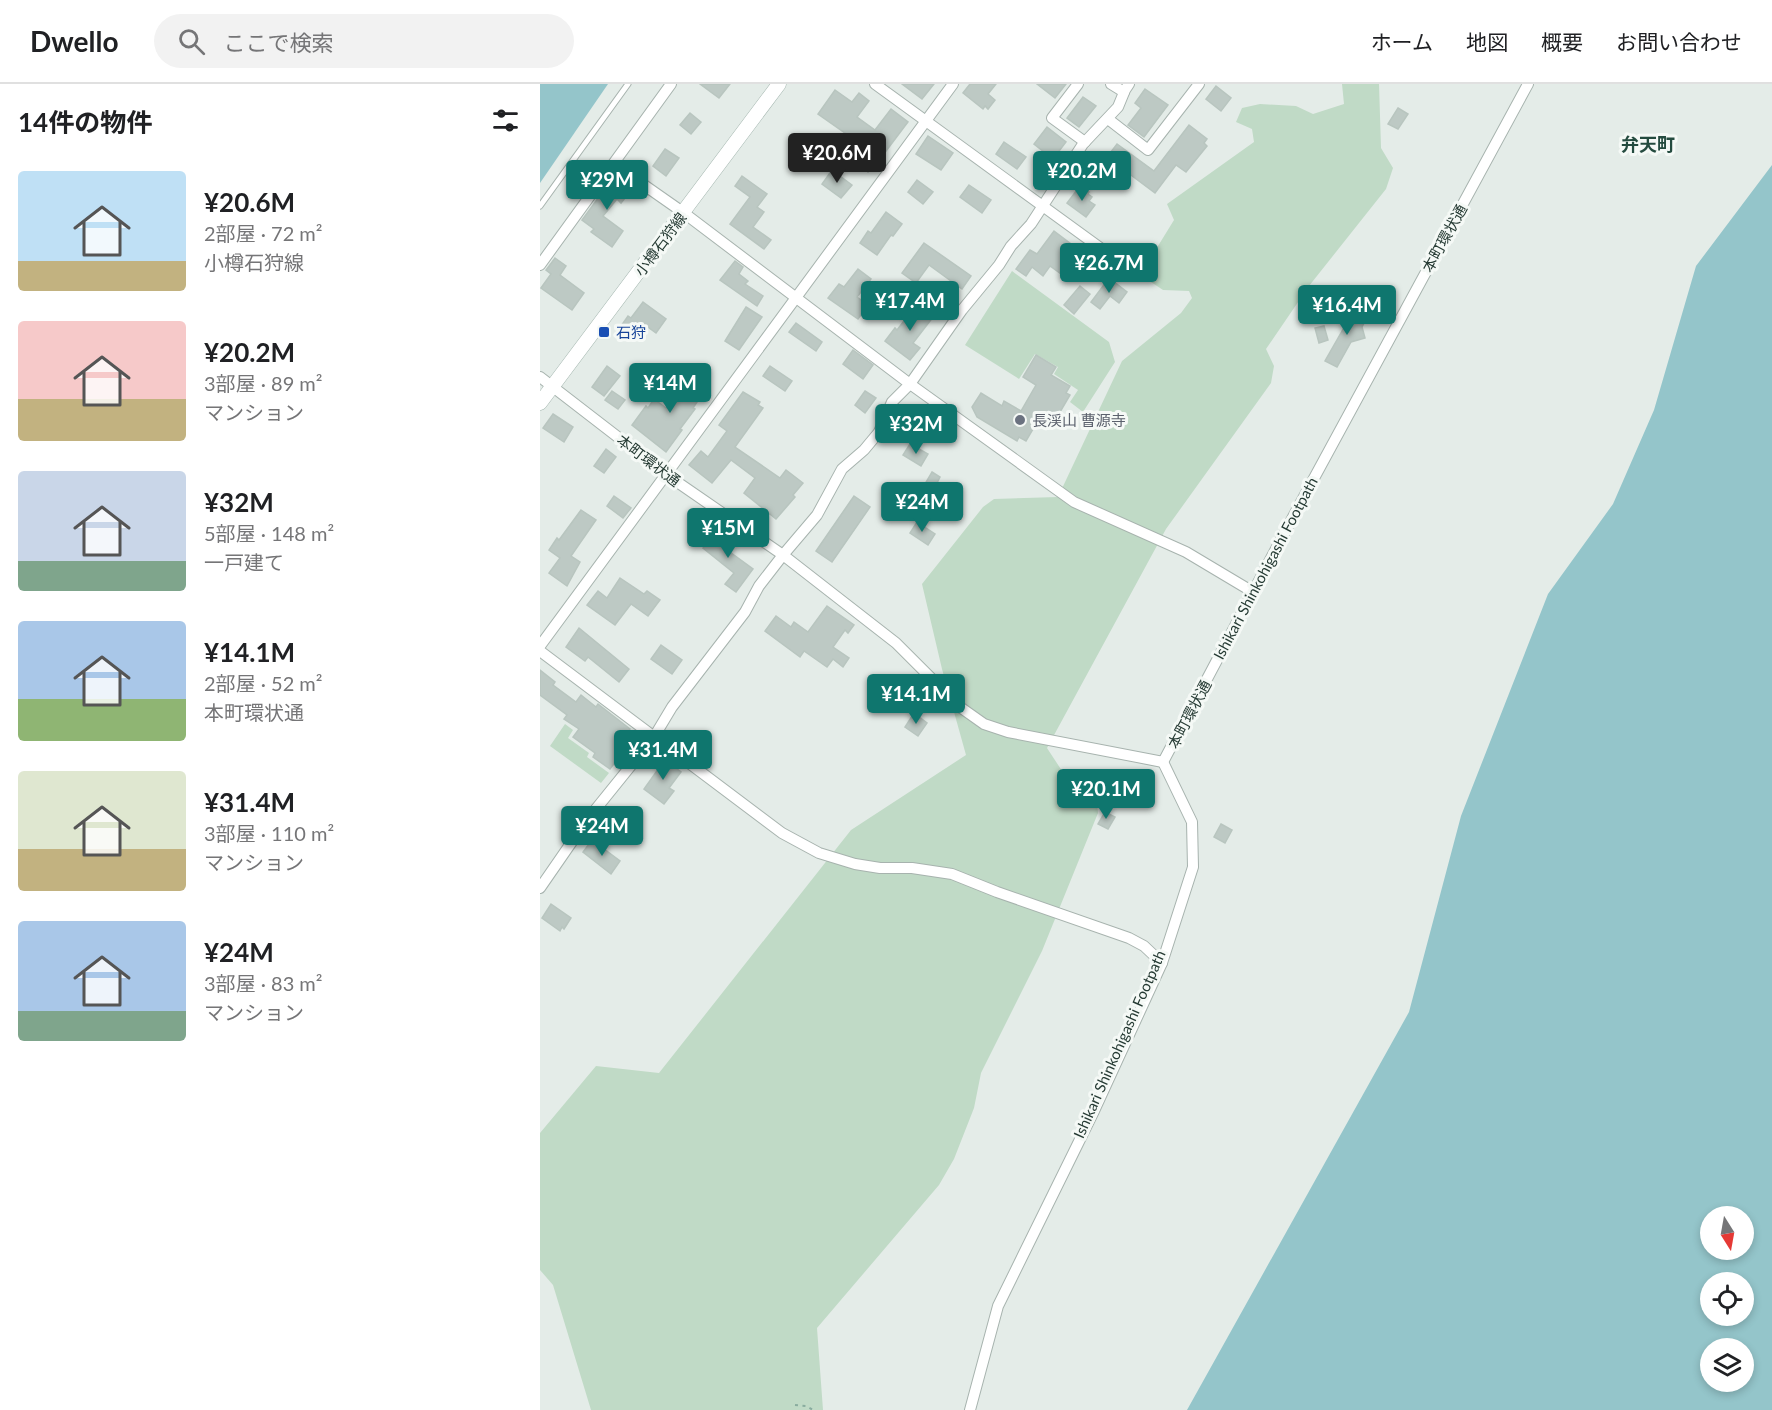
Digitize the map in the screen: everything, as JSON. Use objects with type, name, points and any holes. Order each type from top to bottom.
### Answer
[{"type":"main road","name":"小樽石狩線","points":[[540,403],[779,84]]},
{"type":"street","points":[[540,266],[671,84]]},
{"type":"street","points":[[875,84],[1121,263]]},
{"type":"street","points":[[540,646],[953,84]]},
{"type":"street","points":[[1078,84],[1052,118],[1085,142]]},
{"type":"street","points":[[540,888],[587,820],[654,737],[672,707],[745,612],[759,586],[817,515],[842,469],[864,450],[879,432],[892,402],[910,384],[962,310],[1044,206],[1085,142],[1118,107],[1126,88],[1111,84]]},
{"type":"street","points":[[1108,119],[1148,150],[1198,84]]},
{"type":"street","name":"本町環状通","points":[[540,377],[667,475],[783,555],[896,643],[960,707],[984,724],[1008,732],[1163,762],[1528,84]]},
{"type":"street","points":[[614,164],[684,213],[910,384],[1074,502],[1186,552],[1253,592]]},
{"type":"street","points":[[540,651],[782,833],[819,853],[855,864],[880,868],[912,868],[952,874],[1129,938],[1144,946],[1162,963]]},
{"type":"street","points":[[970,1410],[998,1306],[1094,1111],[1162,963],[1193,867],[1192,822],[1163,762]]},
{"type":"lane","points":[[540,206],[628,84]]},
{"type":"path","points":[[795,1405],[806,1406],[813,1410]]},
{"type":"green space","points":[[1342,84],[1379,84],[1381,148],[1393,168],[1386,189],[1309,286],[1266,349],[1274,366],[1271,383],[1166,529],[1047,748],[1066,777],[1096,796],[1098,813],[1042,951],[981,1073],[974,1108],[954,1159],[939,1185],[817,1328],[823,1410],[591,1410],[553,1285],[540,1270],[540,1133],[596,1066],[659,1073],[851,830],[966,755],[942,669],[922,584],[983,507],[994,499],[1058,497],[1122,361],[1181,313],[1192,298],[1189,291],[1163,290],[1151,282],[1158,246],[1174,220],[1167,204],[1254,142],[1252,129],[1236,122],[1242,108],[1260,104],[1296,106],[1313,114],[1344,104]]},
{"type":"green space","points":[[1012,271],[1109,342],[1115,362],[1083,412],[1070,402],[1078,390],[1054,374],[1058,367],[1035,354],[1019,379],[965,345]]},
{"type":"green space","points":[[565,724],[573,730],[568,738],[589,753],[587,757],[609,773],[601,783],[550,746]]},
{"type":"water","points":[[540,84],[608,84],[540,183]]},
{"type":"water","points":[[1772,165],[1772,1410],[1187,1410],[1409,1012],[1461,816],[1548,594],[1613,504],[1654,410],[1696,266]]},
{"type":"building","points":[[700,84],[730,84],[719,98]]},
{"type":"building","points":[[902,84],[934,84],[922,99]]},
{"type":"building","points":[[970,84],[996,84],[988,94],[995,100],[988,109],[985,106],[983,109],[963,93]]},
{"type":"building","points":[[1037,84],[1066,84],[1055,98]]},
{"type":"building","points":[[1216,86],[1231,98],[1221,111],[1206,99]]},
{"type":"building","points":[[1145,89],[1168,105],[1144,137],[1128,125],[1141,108],[1135,103]]},
{"type":"building","points":[[835,90],[852,102],[859,93],[869,101],[857,117],[875,130],[891,109],[908,122],[868,172],[858,165],[869,150],[818,114]]},
{"type":"building","points":[[1083,97],[1096,106],[1079,127],[1067,118]]},
{"type":"building","points":[[1398,108],[1408,114],[1398,129],[1388,124]]},
{"type":"building","points":[[690,113],[701,122],[691,134],[680,125]]},
{"type":"building","points":[[1189,125],[1207,139],[1204,143],[1207,146],[1186,172],[1176,165],[1155,193],[1107,157],[1117,144],[1154,171]]},
{"type":"building","points":[[1047,127],[1066,142],[1053,159],[1034,144]]},
{"type":"building","points":[[928,136],[953,153],[941,170],[916,154]]},
{"type":"building","points":[[1004,142],[1026,157],[1017,169],[996,154]]},
{"type":"building","points":[[665,149],[679,158],[666,176],[653,166]]},
{"type":"building","points":[[832,170],[852,185],[841,198],[822,184]]},
{"type":"building","points":[[615,175],[632,189],[621,203],[617,199],[603,216],[623,231],[612,247],[591,232],[594,229],[582,220]]},
{"type":"building","points":[[742,176],[767,194],[757,207],[764,212],[753,227],[771,240],[764,249],[730,224],[750,197],[735,186]]},
{"type":"building","points":[[917,180],[933,192],[923,204],[908,192]]},
{"type":"building","points":[[969,185],[991,200],[982,213],[960,197]]},
{"type":"building","points":[[1080,186],[1089,192],[1088,194],[1092,197],[1089,201],[1095,205],[1086,217],[1067,203]]},
{"type":"building","points":[[886,212],[902,224],[877,255],[860,243],[868,231],[871,233]]},
{"type":"building","points":[[1054,231],[1071,244],[1065,252],[1080,263],[1068,279],[1050,266],[1043,276],[1032,267],[1026,276],[1016,269],[1030,250],[1037,254]]},
{"type":"building","points":[[924,243],[971,276],[962,289],[929,265],[916,283],[902,273]]},
{"type":"building","points":[[555,258],[566,266],[560,275],[584,293],[572,310],[541,288],[551,274],[546,270]]},
{"type":"building","points":[[735,261],[743,267],[739,274],[748,281],[745,284],[763,296],[757,306],[720,280]]},
{"type":"building","points":[[858,269],[871,279],[857,297],[868,305],[858,319],[828,298],[839,284],[844,287]]},
{"type":"building","points":[[1109,278],[1127,292],[1119,303],[1110,296],[1100,309],[1091,302]]},
{"type":"building","points":[[1080,286],[1090,294],[1074,314],[1064,305]]},
{"type":"building","points":[[643,302],[666,319],[656,333],[645,325],[636,337],[621,326],[628,316],[631,318]]},
{"type":"building","points":[[917,304],[933,317],[913,343],[920,348],[910,360],[885,341],[895,328],[897,330]]},
{"type":"building","points":[[746,307],[762,317],[739,350],[725,341]]},
{"type":"building","points":[[1357,307],[1360,318],[1365,321],[1362,327],[1365,338],[1351,342],[1337,367],[1325,361],[1346,324],[1342,311]]},
{"type":"building","points":[[796,323],[822,342],[816,351],[789,332]]},
{"type":"building","points":[[1324,326],[1328,340],[1319,343],[1315,328]]},
{"type":"building","points":[[853,350],[873,365],[863,379],[843,364]]},
{"type":"building","points":[[1036,355],[1056,367],[1051,375],[1070,386],[1066,393],[1070,395],[1053,424],[1040,417],[1026,441],[1019,437],[1017,441],[977,417],[972,407],[981,393],[1002,406],[1004,401],[1021,411],[1036,385],[1023,377]]},
{"type":"building","points":[[607,366],[620,376],[604,396],[592,387]]},
{"type":"building","points":[[770,366],[792,381],[785,391],[763,376]]},
{"type":"building","points":[[686,372],[707,387],[666,452],[632,425],[654,399],[666,408],[681,388],[676,386]]},
{"type":"building","points":[[612,391],[625,400],[618,409],[605,400]]},
{"type":"building","points":[[865,391],[876,398],[865,413],[855,405]]},
{"type":"building","points":[[743,392],[760,402],[758,405],[763,408],[735,447],[780,478],[786,470],[803,483],[793,495],[795,497],[776,519],[744,493],[755,478],[731,460],[712,483],[689,465],[701,451],[708,457],[727,431],[719,425]]},
{"type":"building","points":[[553,414],[573,427],[564,442],[543,428]]},
{"type":"building","points":[[910,444],[928,454],[921,466],[903,455]]},
{"type":"building","points":[[606,449],[616,457],[604,473],[594,466]]},
{"type":"building","points":[[932,472],[940,477],[934,489],[925,484]]},
{"type":"building","points":[[614,496],[631,508],[623,518],[607,506]]},
{"type":"building","points":[[854,496],[870,507],[832,562],[816,551]]},
{"type":"building","points":[[581,510],[596,520],[571,556],[580,562],[567,586],[549,573],[560,558],[549,550]]},
{"type":"building","points":[[917,522],[935,534],[928,545],[910,533]]},
{"type":"building","points":[[719,527],[732,537],[723,547],[753,569],[736,592],[725,584],[734,573],[703,548]]},
{"type":"building","points":[[620,578],[644,594],[647,591],[660,600],[648,616],[631,604],[615,625],[587,605],[598,591],[607,598]]},
{"type":"building","points":[[827,606],[854,625],[848,633],[845,630],[833,647],[849,658],[843,667],[833,659],[827,667],[804,651],[800,657],[765,631],[776,616],[791,627],[794,622],[808,632]]},
{"type":"building","points":[[579,628],[629,669],[619,682],[588,657],[585,661],[566,647]]},
{"type":"building","points":[[661,645],[682,660],[672,674],[651,659]]},
{"type":"building","points":[[540,670],[555,682],[553,685],[576,702],[581,695],[596,707],[598,704],[630,729],[629,731],[635,736],[610,769],[593,757],[595,753],[573,737],[579,729],[564,719],[567,715],[540,695]]},
{"type":"building","points":[[914,713],[927,723],[918,736],[905,727]]},
{"type":"building","points":[[661,757],[681,772],[669,788],[674,791],[664,804],[644,789],[659,768],[655,765]]},
{"type":"building","points":[[1114,770],[1126,788],[1111,798],[1099,781]]},
{"type":"building","points":[[1105,812],[1115,817],[1108,829],[1098,824]]},
{"type":"building","points":[[1221,824],[1232,830],[1225,843],[1214,837]]},
{"type":"building","points":[[592,840],[620,861],[611,874],[583,852]]},
{"type":"building","points":[[551,904],[571,918],[560,931],[542,918]]},
{"type":"place","name":"石狩","points":[[604,332]]},
{"type":"place","name":"長渓山 曹源寺","points":[[1020,420]]},
{"type":"district","name":"弁天町","points":[[1648,144]]}]
